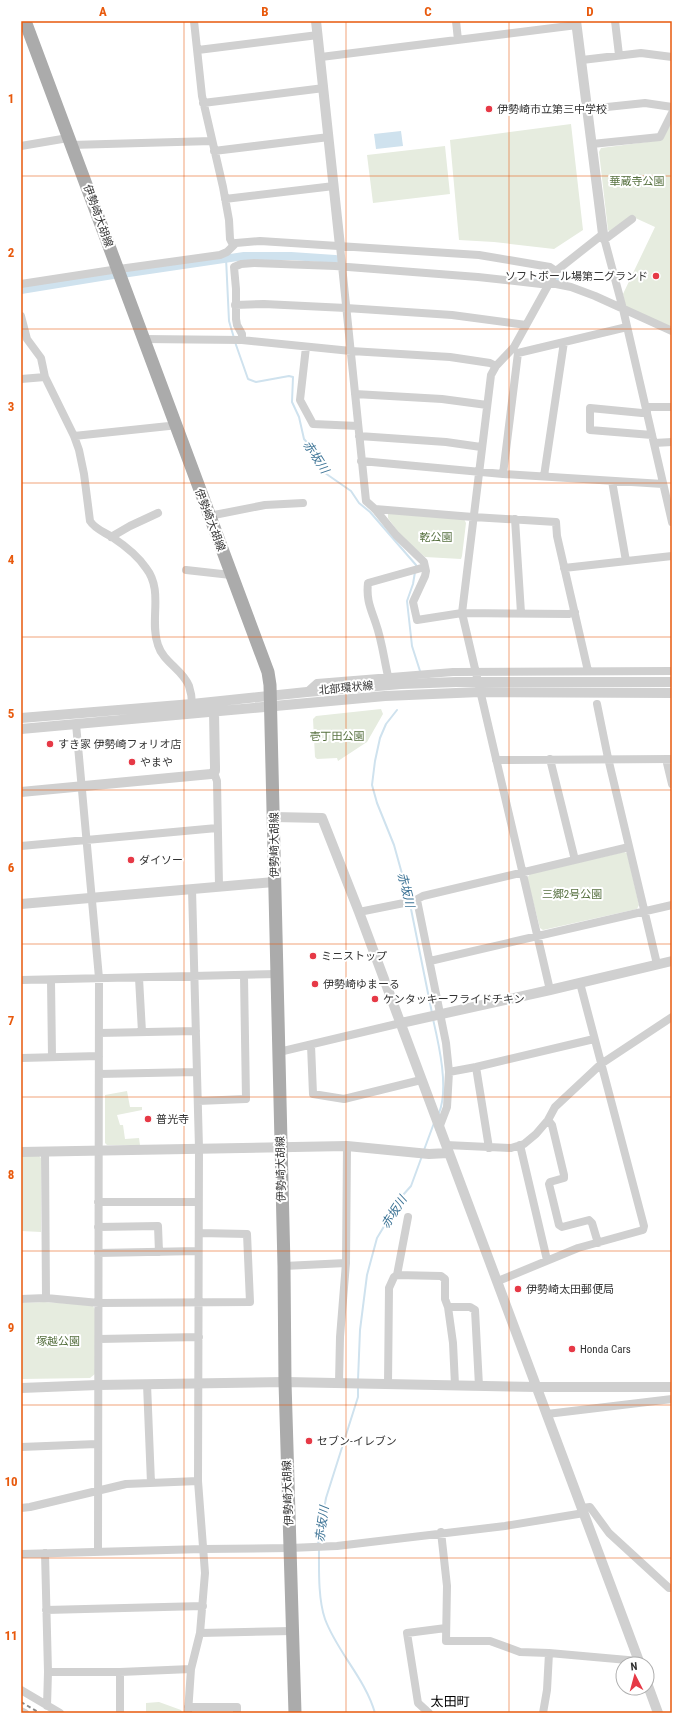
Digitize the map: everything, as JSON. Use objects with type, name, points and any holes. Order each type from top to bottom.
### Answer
[{"type":"main road","name":"伊勢崎大胡線","points":[[25,21],[174,424],[268,672],[274,818],[276,974],[284,1266],[284,1382],[295,1713]]},
{"type":"street","points":[[194,21],[203,103],[230,220],[230,239],[233,245]]},
{"type":"street","points":[[316,21],[321,57],[366,501],[376,509],[396,535],[424,562],[425,576],[413,602],[418,620],[462,613],[569,614],[575,612]]},
{"type":"street","points":[[456,21],[458,40]]},
{"type":"street","points":[[614,21],[619,55]]},
{"type":"street","points":[[321,57],[577,23],[604,237],[623,309],[672,522]]},
{"type":"street","points":[[198,50],[318,35]]},
{"type":"street","points":[[582,60],[640,53],[672,57]]},
{"type":"street","points":[[203,103],[324,88]]},
{"type":"street","points":[[588,109],[645,103],[672,107]]},
{"type":"street","points":[[592,144],[660,137],[672,113]]},
{"type":"street","points":[[214,151],[329,137]]},
{"type":"street","points":[[21,146],[70,142],[212,141]]},
{"type":"street","points":[[225,199],[334,186]]},
{"type":"street","points":[[550,990],[536,937],[462,613],[490,380],[496,366],[514,347],[556,270],[632,219]]},
{"type":"street","points":[[21,284],[220,255],[227,252],[233,245],[242,242],[260,241],[480,255],[556,270]]},
{"type":"street","points":[[242,340],[242,334],[237,325],[234,267],[236,265],[254,263],[341,266],[424,272],[571,287],[595,296],[672,331]]},
{"type":"street","points":[[235,305],[264,304],[452,315],[526,325]]},
{"type":"street","points":[[21,316],[27,339],[41,358],[45,377],[74,436],[82,462],[90,521],[95,527],[111,537],[138,559],[149,572],[154,583],[156,600],[155,631],[158,647],[188,683],[192,704]]},
{"type":"street","points":[[503,474],[518,354],[627,327]]},
{"type":"street","points":[[143,339],[242,340],[351,351],[450,358],[490,363],[496,366]]},
{"type":"street","points":[[544,476],[564,342]]},
{"type":"street","points":[[306,347],[300,400],[313,424],[358,426]]},
{"type":"street","points":[[21,379],[45,377]]},
{"type":"street","points":[[355,394],[442,399],[487,405]]},
{"type":"street","points":[[672,407],[646,410],[642,413],[590,408],[590,430],[648,436],[653,439],[672,442]]},
{"type":"street","points":[[74,436],[169,426],[174,424]]},
{"type":"street","points":[[359,436],[446,442],[481,447]]},
{"type":"street","points":[[361,461],[503,474],[663,484]]},
{"type":"street","points":[[612,481],[626,561]]},
{"type":"street","points":[[209,516],[264,505],[303,503]]},
{"type":"street","points":[[376,509],[556,522],[557,536],[588,671]]},
{"type":"street","points":[[111,537],[158,513]]},
{"type":"street","points":[[515,520],[521,614]]},
{"type":"street","points":[[564,568],[672,556]]},
{"type":"street","points":[[388,676],[376,624],[370,610],[367,593],[368,582],[425,567]]},
{"type":"street","points":[[186,570],[231,575]]},
{"type":"street","points":[[307,692],[317,683],[388,676],[453,672],[476,677],[588,671],[672,671]]},
{"type":"street","name":"北部環状線","points":[[21,729],[214,712],[307,692],[476,677],[672,682]]},
{"type":"street","name":"北部環状線","points":[[21,718],[192,704],[480,692],[672,693]]},
{"type":"street","points":[[597,704],[628,848],[657,964]]},
{"type":"street","points":[[214,712],[214,773],[217,781],[219,886]]},
{"type":"street","points":[[76,724],[99,978],[98,1551]]},
{"type":"street","points":[[496,760],[608,758],[669,759],[672,784]]},
{"type":"street","points":[[550,759],[575,860]]},
{"type":"street","points":[[21,792],[214,773]]},
{"type":"street","points":[[274,818],[322,818],[498,1281],[637,1656]]},
{"type":"street","points":[[21,846],[217,828]]},
{"type":"street","points":[[359,912],[417,900],[423,896],[628,848]]},
{"type":"street","points":[[21,904],[274,882]]},
{"type":"street","points":[[192,889],[199,1148],[198,1481],[205,1573],[200,1632],[191,1669],[188,1710],[237,1706],[237,1713]]},
{"type":"street","points":[[417,900],[430,961],[439,1015],[446,1043],[449,1072],[447,1107],[439,1128]]},
{"type":"street","points":[[430,961],[672,905]]},
{"type":"street","points":[[279,1052],[311,1046],[422,1018],[672,961]]},
{"type":"street","points":[[21,980],[244,976],[276,974]]},
{"type":"street","points":[[198,1102],[246,1099],[244,976]]},
{"type":"street","points":[[139,978],[142,1032]]},
{"type":"street","points":[[51,980],[52,1057]]},
{"type":"street","points":[[498,1281],[578,1248],[598,1244],[643,1230],[644,1226],[580,983]]},
{"type":"street","points":[[21,1152],[347,1146],[429,1154],[447,1149],[511,1148],[520,1146],[536,1134],[548,1120],[555,1107],[601,1064],[672,1017]]},
{"type":"street","points":[[99,1033],[196,1031]]},
{"type":"street","points":[[449,1072],[594,1039]]},
{"type":"street","points":[[311,1046],[313,1094],[344,1099],[421,1080]]},
{"type":"street","points":[[21,1058],[99,1056]]},
{"type":"street","points":[[476,1067],[489,1148]]},
{"type":"street","points":[[99,1074],[196,1072]]},
{"type":"street","points":[[548,1120],[552,1125],[564,1175],[564,1178],[550,1182],[549,1184],[559,1225],[562,1228],[589,1220],[592,1223],[598,1244]]},
{"type":"street","points":[[339,1383],[340,1337],[346,1263],[347,1146]]},
{"type":"street","points":[[520,1146],[547,1260]]},
{"type":"street","points":[[45,1152],[46,1298]]},
{"type":"street","points":[[98,1202],[198,1202]]},
{"type":"street","points":[[388,1384],[389,1288],[394,1277],[397,1276],[408,1217]]},
{"type":"street","points":[[98,1227],[158,1226],[159,1252]]},
{"type":"street","points":[[21,1299],[46,1298],[99,1303],[250,1302],[247,1234],[199,1233]]},
{"type":"street","points":[[98,1253],[198,1251]]},
{"type":"street","points":[[284,1266],[346,1263]]},
{"type":"street","points":[[397,1276],[441,1276],[445,1278],[445,1299],[448,1306],[453,1343],[455,1385]]},
{"type":"street","points":[[448,1306],[470,1307],[475,1310],[478,1386]]},
{"type":"street","points":[[99,1339],[199,1337]]},
{"type":"street","points":[[21,1388],[98,1385],[284,1382],[537,1387],[672,1387]]},
{"type":"street","points":[[148,1384],[151,1482]]},
{"type":"street","points":[[547,1414],[672,1400]]},
{"type":"street","points":[[21,1447],[97,1444]]},
{"type":"street","points":[[21,1508],[97,1492],[126,1484],[198,1481]]},
{"type":"street","points":[[21,1554],[203,1548],[290,1548],[337,1546],[441,1532],[505,1526],[583,1510],[590,1507],[609,1533],[669,1588],[672,1588]]},
{"type":"street","points":[[441,1532],[447,1586],[446,1641],[490,1641],[520,1652],[549,1653],[615,1660]]},
{"type":"street","points":[[45,1553],[48,1672],[47,1706]]},
{"type":"street","points":[[46,1610],[203,1606]]},
{"type":"street","points":[[429,1713],[418,1703],[407,1633],[446,1628]]},
{"type":"street","points":[[200,1632],[292,1631]]},
{"type":"street","points":[[543,1713],[547,1690],[549,1653]]},
{"type":"street","points":[[48,1672],[120,1672],[191,1669]]},
{"type":"street","points":[[120,1672],[120,1713]]},
{"type":"street","points":[[21,1690],[60,1713]]},
{"type":"street","points":[[652,1696],[658,1713]]},
{"type":"green space","name":"華蔵寺公園","points":[[672,120],[672,329],[626,309],[623,294],[655,227],[631,216],[610,232],[608,230],[599,152],[601,148],[662,140]]},
{"type":"green space","points":[[571,124],[583,230],[554,249],[494,242],[459,240],[450,140]]},
{"type":"green space","points":[[445,146],[450,194],[373,203],[367,155]]},
{"type":"green space","name":"乾公園","points":[[388,513],[464,519],[466,523],[461,559],[425,557],[401,536],[388,518]]},
{"type":"green space","name":"壱丁田公園","points":[[381,709],[383,714],[367,742],[338,761],[337,758],[317,759],[315,757],[313,719],[316,716]]},
{"type":"green space","name":"三郷2号公園","points":[[624,852],[627,853],[639,905],[637,909],[543,930],[540,928],[527,878],[530,874]]},
{"type":"green space","points":[[127,1091],[130,1107],[142,1107],[142,1110],[117,1115],[120,1125],[123,1125],[125,1139],[139,1138],[140,1145],[107,1145],[105,1143],[105,1095]]},
{"type":"green space","points":[[21,1156],[39,1156],[41,1158],[41,1232],[21,1231]]},
{"type":"green space","name":"塚越公園","points":[[44,1302],[92,1305],[95,1309],[95,1374],[90,1378],[21,1379],[21,1303]]},
{"type":"green space","points":[[159,1702],[181,1710],[183,1713],[146,1713],[146,1703]]},
{"type":"water","points":[[401,131],[403,146],[376,149],[374,134]]},
{"type":"waterway","name":"赤坂川","points":[[122,274],[244,256],[291,256],[335,259]]},
{"type":"waterway","name":"赤坂川","points":[[226,258],[229,321],[234,338]]},
{"type":"waterway","points":[[21,290],[113,275]]},
{"type":"waterway","points":[[538,277],[543,277]]},
{"type":"waterway","name":"赤坂川","points":[[235,342],[248,379],[256,382],[289,376],[293,377],[292,402],[299,417],[304,439],[314,451],[325,473],[351,491],[359,503],[370,512],[416,565],[416,568]]},
{"type":"waterway","name":"赤坂川","points":[[415,572],[413,584],[407,601],[412,646],[420,671]]},
{"type":"waterway","name":"赤坂川","points":[[397,710],[386,724],[380,738],[372,785],[377,803],[394,845],[409,899]]},
{"type":"waterway","name":"赤坂川","points":[[410,904],[432,1013]]},
{"type":"waterway","name":"赤坂川","points":[[433,1019],[443,1079],[442,1103],[439,1113]]},
{"type":"waterway","name":"赤坂川","points":[[424,1150],[434,1123]]},
{"type":"waterway","name":"赤坂川","points":[[358,1380],[360,1330],[367,1275],[377,1238],[403,1195],[411,1186],[422,1156]]},
{"type":"waterway","name":"赤坂川","points":[[318,1544],[326,1498],[358,1397],[358,1386]]},
{"type":"waterway","name":"赤坂川","points":[[319,1549],[320,1593],[325,1619],[336,1643],[365,1688],[375,1713]]},
{"type":"railway","points":[[21,1702],[40,1713]]},
{"type":"place","name":"伊勢崎市立第三中学校","points":[[489,109]]},
{"type":"place","name":"ソフトボール場第二グランド","points":[[656,276]]},
{"type":"place","name":"すき家 伊勢崎フォリオ店","points":[[50,744]]},
{"type":"place","name":"やまや","points":[[132,762]]},
{"type":"place","name":"ダイソー","points":[[131,860]]},
{"type":"place","name":"ミニストップ","points":[[313,956]]},
{"type":"place","name":"伊勢崎ゆまーる","points":[[315,984]]},
{"type":"place","name":"ケンタッキーフライドチキン","points":[[375,999]]},
{"type":"place","name":"普光寺","points":[[148,1119]]},
{"type":"place","name":"伊勢崎太田郵便局","points":[[518,1289]]},
{"type":"place","name":"Honda Cars","points":[[572,1349]]},
{"type":"place","name":"セブン-イレブン","points":[[309,1441]]},
{"type":"district","name":"太田町","points":[[450,1701]]}]
